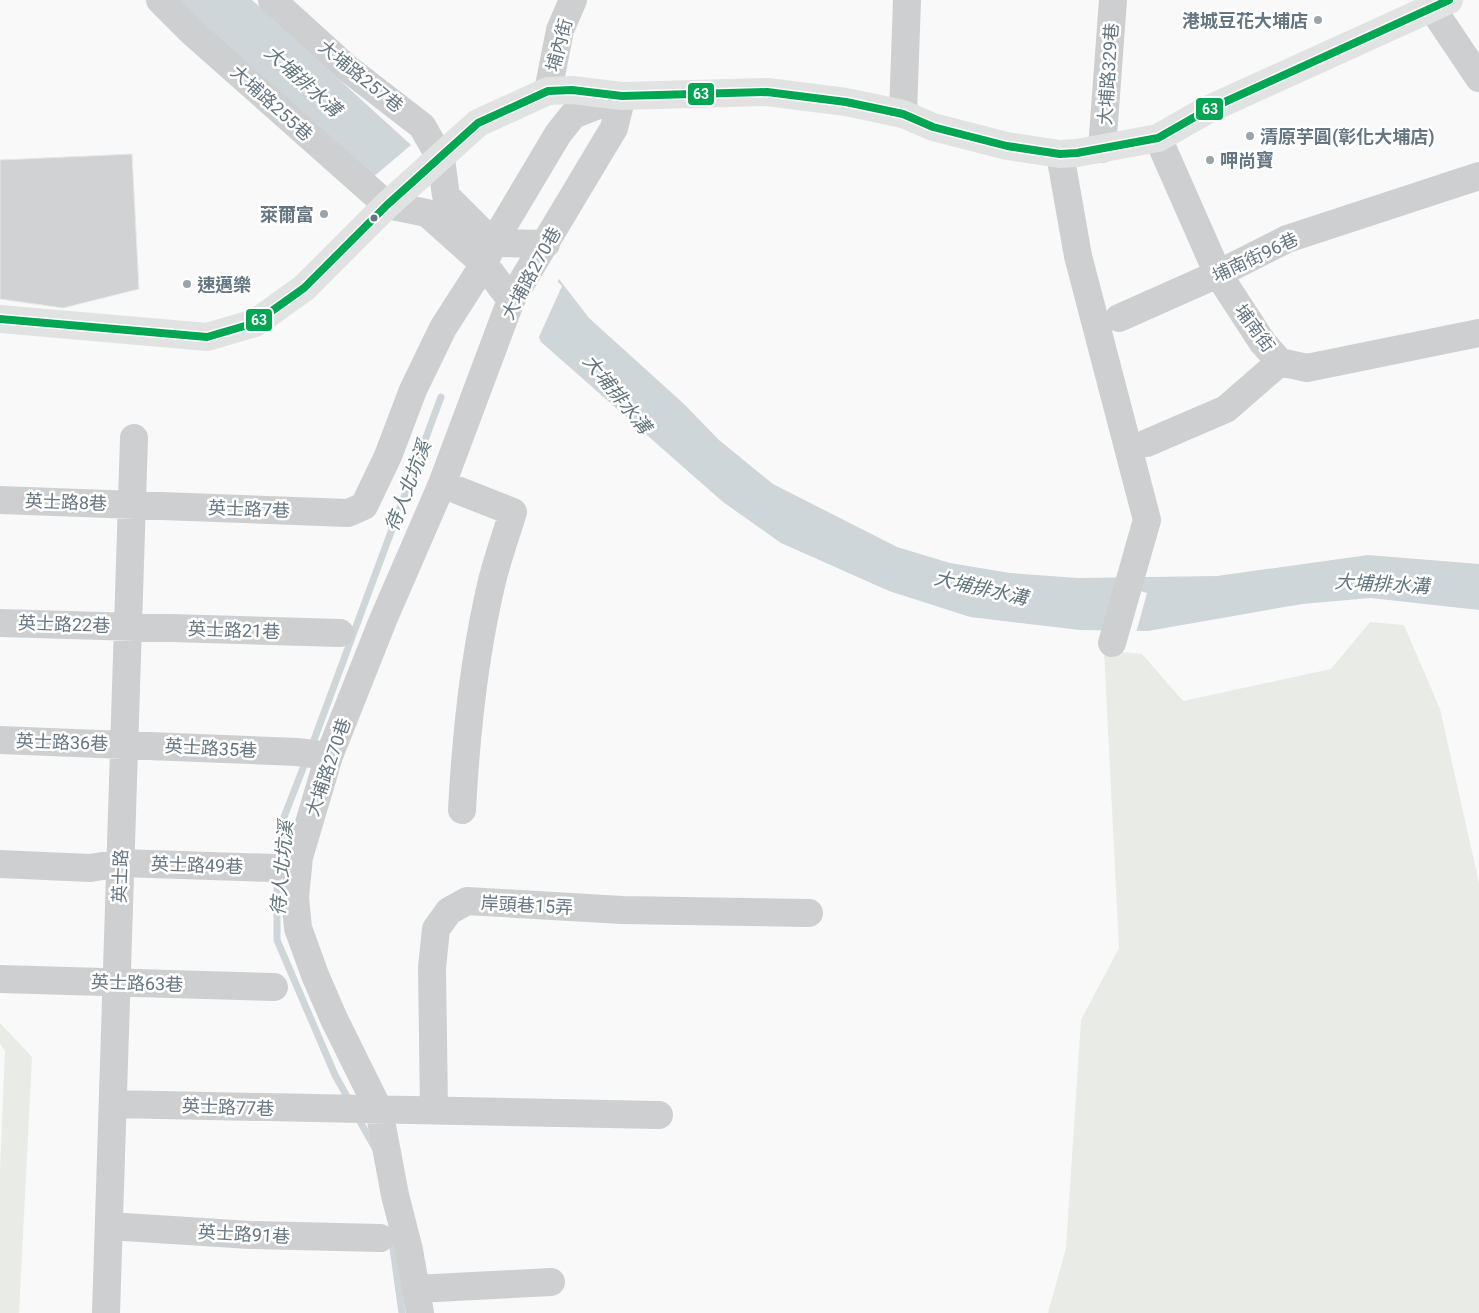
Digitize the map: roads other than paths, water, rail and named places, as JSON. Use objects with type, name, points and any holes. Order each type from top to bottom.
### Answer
[{"type":"main road","points":[[0,319],[206,337],[255,323],[304,288],[386,205],[441,159],[478,124],[548,91],[572,90],[622,96],[767,92],[846,102],[903,114],[933,127],[1007,146],[1060,154],[1102,149],[1158,138],[1207,110],[1437,3]]},
{"type":"street","name":"大埔路255巷","points":[[160,0],[192,32],[386,205]]},
{"type":"street","name":"大埔路257巷","points":[[272,0],[347,68],[422,126],[441,159]]},
{"type":"street","name":"埔內街","points":[[548,91],[560,30],[572,0]]},
{"type":"street","points":[[903,114],[907,0]]},
{"type":"street","name":"大埔路329巷","points":[[1102,149],[1113,0]]},
{"type":"street","points":[[1437,3],[1479,78]]},
{"type":"street","points":[[489,253],[558,134],[573,115],[622,96]]},
{"type":"street","name":"大埔路270巷","points":[[379,1110],[334,1019],[298,928],[295,897],[299,857],[328,756],[383,620],[442,484],[511,300],[614,128],[622,96]]},
{"type":"street","name":"埔南街","points":[[1158,138],[1218,274],[1263,343],[1280,362],[1307,368],[1479,333]]},
{"type":"street","points":[[1060,154],[1078,256],[1147,520],[1112,643]]},
{"type":"street","points":[[441,159],[446,196],[489,253],[511,300]]},
{"type":"street","name":"埔南街96巷","points":[[1119,318],[1218,274],[1287,240],[1479,176]]},
{"type":"street","points":[[386,205],[427,213],[489,253],[546,244]]},
{"type":"street","name":"英士路7巷","points":[[132,504],[348,513],[364,506],[388,456],[413,390],[443,328],[489,253]]},
{"type":"street","points":[[1147,443],[1226,409],[1280,362]]},
{"type":"street","name":"英士路","points":[[106,1313],[134,438]]},
{"type":"street","points":[[442,484],[513,512],[492,580],[482,630],[466,741],[462,810]]},
{"type":"street","name":"英士路8巷","points":[[0,500],[132,504]]},
{"type":"street","name":"英士路22巷","points":[[0,622],[128,626]]},
{"type":"street","name":"英士路21巷","points":[[128,626],[340,634]]},
{"type":"street","name":"英士路36巷","points":[[0,740],[125,744]]},
{"type":"street","name":"英士路35巷","points":[[125,744],[297,752],[328,756]]},
{"type":"street","name":"英士路49巷","points":[[0,864],[90,868],[121,863],[274,868]]},
{"type":"street","name":"岸頭巷15弄","points":[[434,1109],[432,968],[436,929],[450,911],[467,901],[622,910],[809,913]]},
{"type":"street","name":"英士路63巷","points":[[0,980],[274,987]]},
{"type":"street","name":"英士路77巷","points":[[113,1104],[379,1110]]},
{"type":"street","points":[[550,1282],[418,1301],[379,1110],[434,1109],[658,1115]]},
{"type":"street","name":"英士路91巷","points":[[109,1226],[250,1236],[380,1238]]},
{"type":"water","name":"大埔排水溝","points":[[174,0],[252,0],[411,145],[372,178]]},
{"type":"water","name":"大埔排水溝","points":[[559,279],[589,318],[684,404],[719,440],[773,484],[897,547],[950,563],[1010,573],[1078,578],[1217,576],[1368,555],[1479,564],[1479,610],[1371,598],[1302,604],[1148,631],[1080,630],[970,617],[889,591],[781,543],[723,502],[541,342],[535,328]]},
{"type":"waterway","name":"待人北坑溪","points":[[311,748],[441,397]]},
{"type":"waterway","name":"待人北坑溪","points":[[307,758],[284,817],[277,879],[277,940],[335,1075],[350,1102]]},
{"type":"waterway","name":"待人北坑溪","points":[[357,1116],[375,1148]]},
{"type":"waterway","name":"待人北坑溪","points":[[391,1234],[402,1313]]},
{"type":"place","name":"港城豆花大埔店","points":[[1318,20]]},
{"type":"place","name":"清原芋圓(彰化大埔店)","points":[[1250,136]]},
{"type":"place","name":"呷尚寶","points":[[1210,160]]},
{"type":"place","name":"萊爾富","points":[[324,214]]},
{"type":"place","name":"速邁樂","points":[[187,284]]}]
